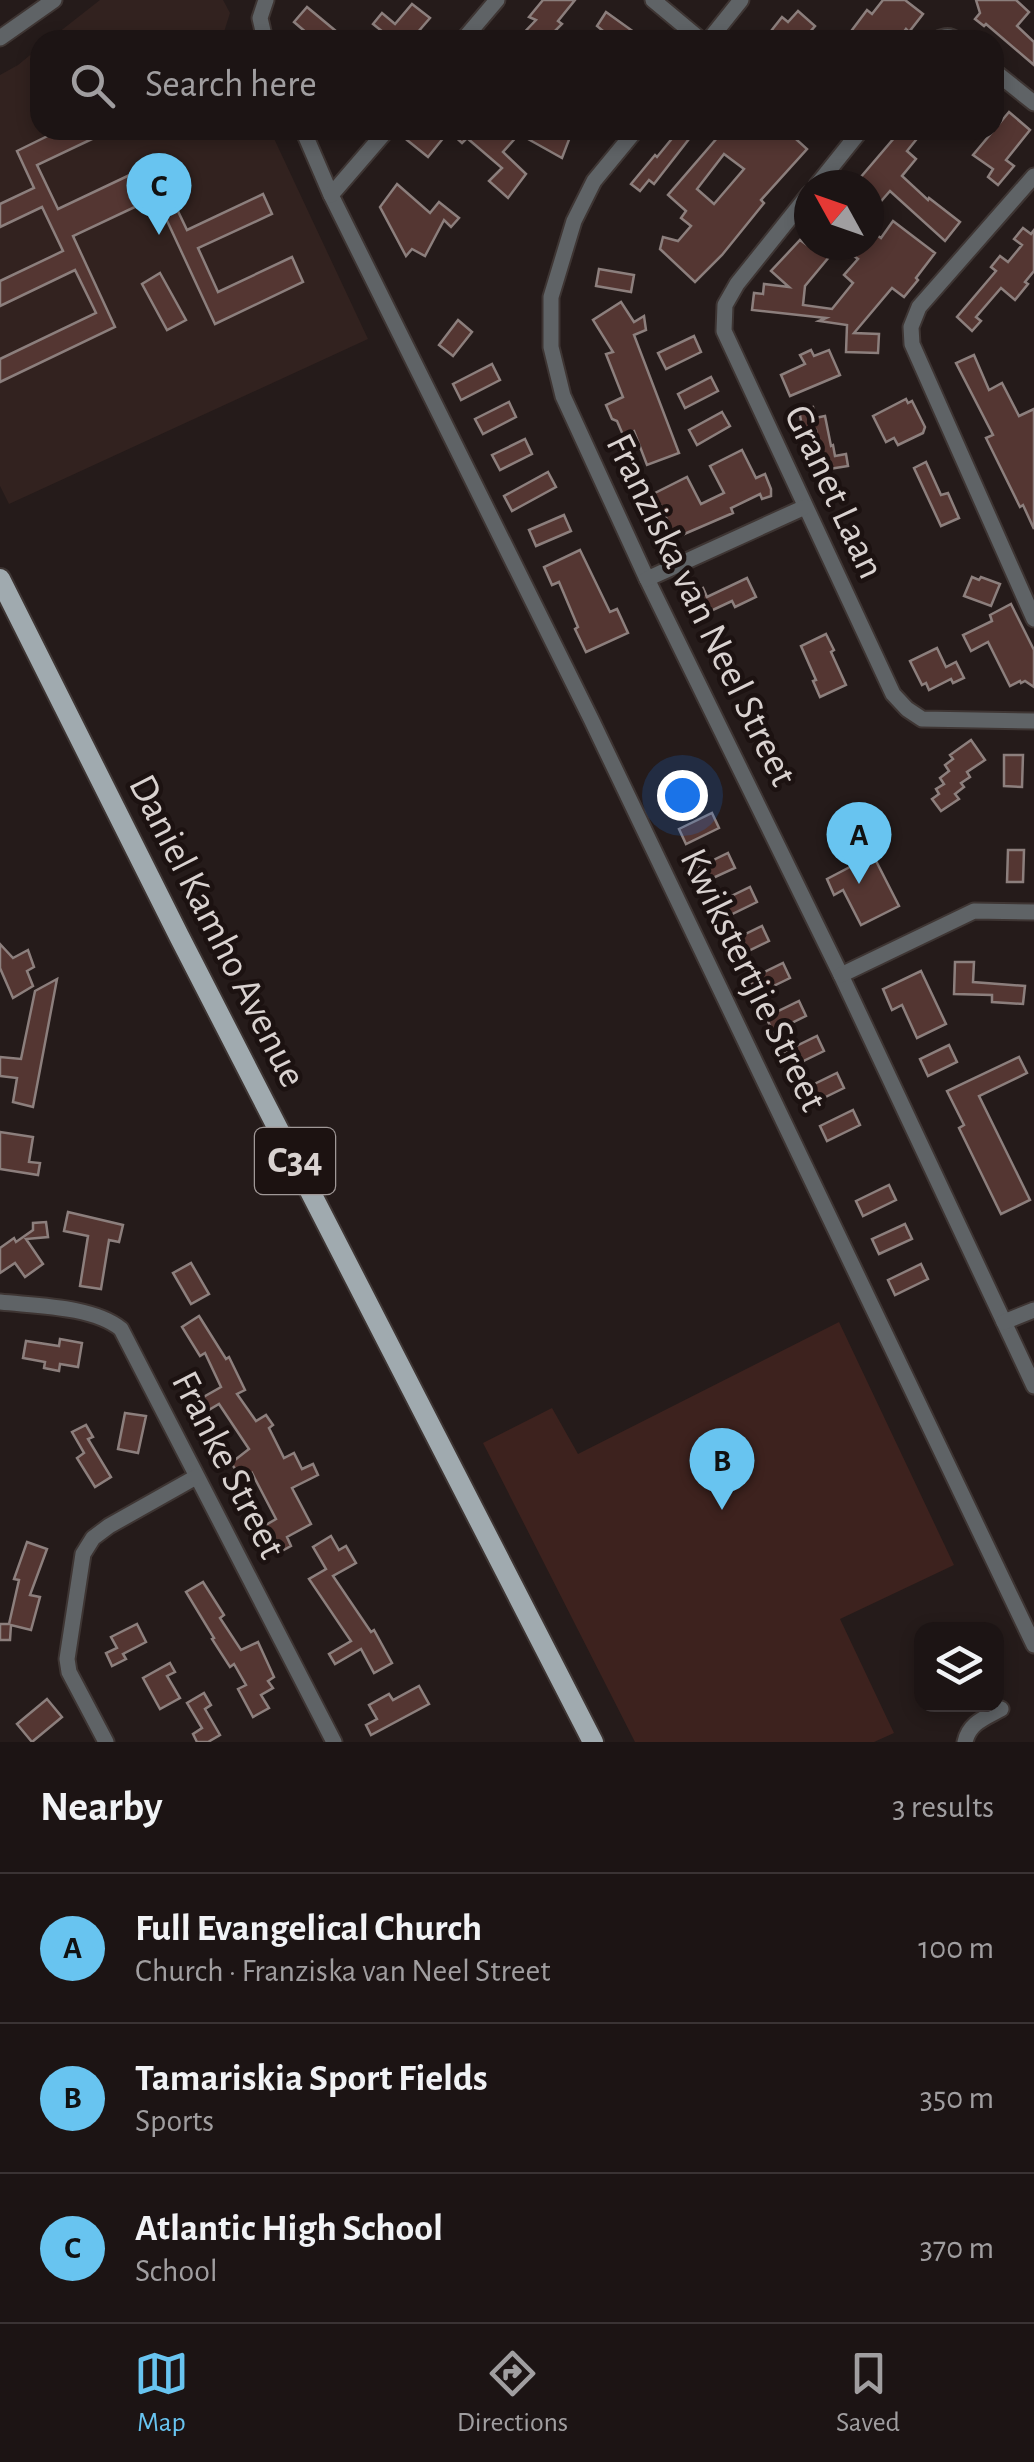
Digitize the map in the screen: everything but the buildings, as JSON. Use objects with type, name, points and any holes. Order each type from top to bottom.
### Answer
[{"type":"main road","name":"Daniel Kamho Avenue","points":[[0,579],[593,1742]]},
{"type":"street","points":[[0,38],[54,0]]},
{"type":"street","points":[[263,30],[260,18],[266,0]]},
{"type":"street","points":[[472,30],[497,0]]},
{"type":"street","points":[[653,0],[690,30]]},
{"type":"street","points":[[717,30],[742,0]]},
{"type":"street","points":[[1004,79],[1034,104]]},
{"type":"street","name":"Kwikstertjie Street","points":[[307,140],[331,196],[600,736],[1034,1645]]},
{"type":"street","points":[[331,196],[378,140]]},
{"type":"street","name":"Franziska van Neel Street","points":[[628,140],[594,181],[574,221],[551,297],[551,347],[564,396],[1034,1386]]},
{"type":"street","points":[[828,170],[853,140]]},
{"type":"street","points":[[1034,176],[919,307],[911,326],[912,344],[1034,618]]},
{"type":"street","name":"Granet Laan","points":[[794,213],[737,284],[725,305],[724,331],[893,694],[922,719],[1034,721]]},
{"type":"street","points":[[648,579],[805,507]]},
{"type":"street","points":[[841,975],[974,911],[1034,912]]},
{"type":"street","name":"Franke Street","points":[[0,1302],[94,1314],[121,1329],[334,1742]]},
{"type":"street","points":[[1004,1322],[1034,1310]]},
{"type":"street","points":[[106,1742],[69,1672],[67,1659],[83,1554],[93,1538],[108,1526],[196,1477]]},
{"type":"street","points":[[966,1742],[975,1723],[995,1712]]},
{"type":"shaded area","points":[[100,0],[223,0],[230,13],[225,30],[62,30]]},
{"type":"shaded area","points":[[30,55],[30,140],[275,140],[368,339],[9,504],[0,486],[0,75]]},
{"type":"shaded area","points":[[839,1322],[954,1565],[840,1619],[894,1733],[874,1742],[635,1742],[483,1443],[552,1408],[578,1454]]},
{"type":"place","name":"Atlantic High School","points":[[159,235]]},
{"type":"place","name":"Full Evangelical Church","points":[[859,884]]},
{"type":"place","name":"Tamariskia Sport Fields","points":[[722,1510]]}]
